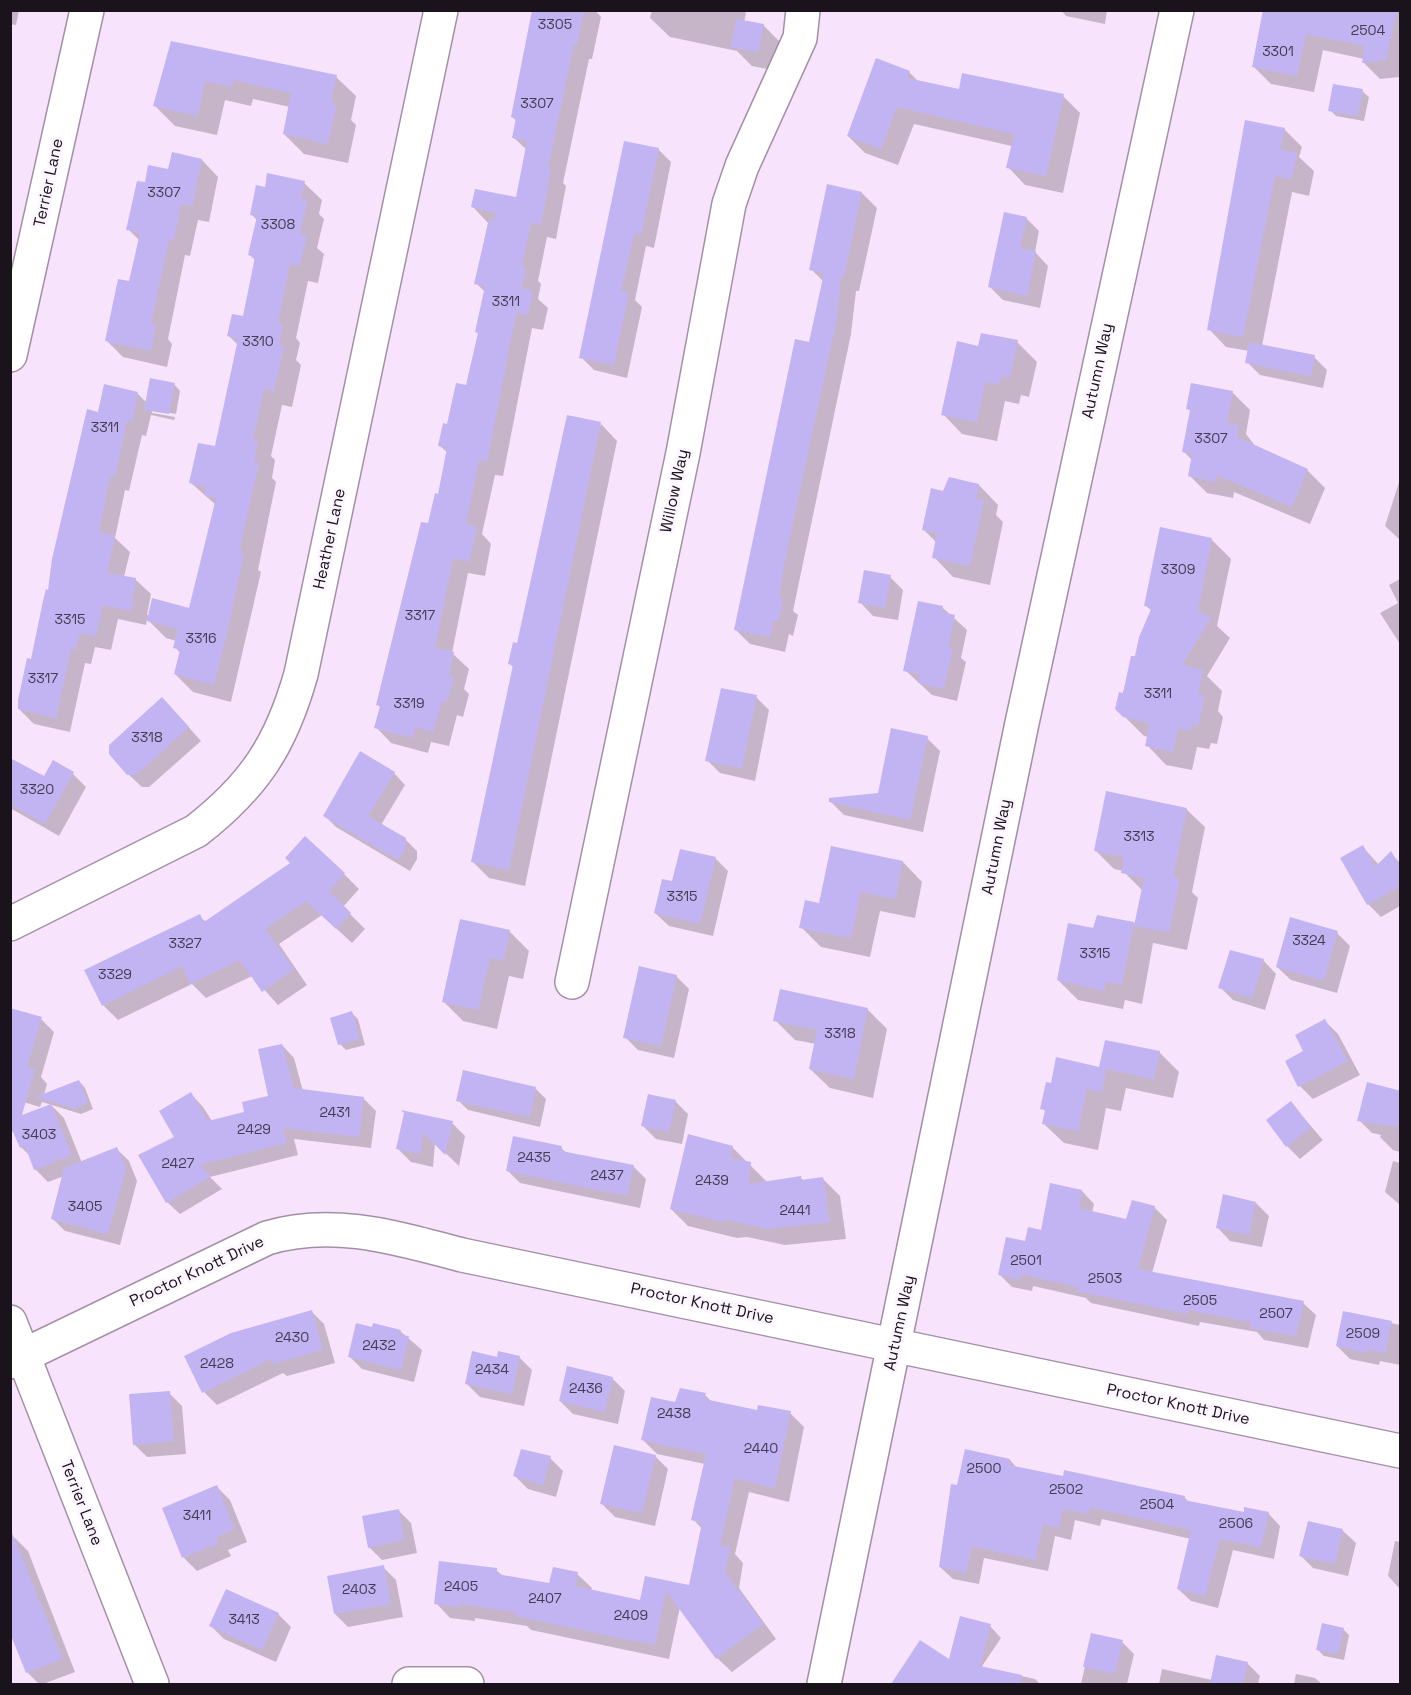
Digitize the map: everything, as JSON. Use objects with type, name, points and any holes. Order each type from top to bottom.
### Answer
[{"type":"street","name":"Terrier Lane","points":[[10,355],[87,10]]},
{"type":"street","name":"Heather Lane","points":[[10,924],[196,831],[223,810],[247,786],[280,736],[301,674],[441,10]]},
{"type":"street","name":"Willow Way","points":[[572,982],[683,453],[729,204],[742,166],[800,38],[803,10]]},
{"type":"street","name":"Autumn Way","points":[[824,1684],[896,1345],[1022,723],[1176,10]]},
{"type":"street","name":"Proctor Knott Drive","points":[[18,1359],[267,1238],[309,1229],[333,1228],[381,1234],[462,1255],[1401,1451]]},
{"type":"street","name":"Terrier Lane","points":[[10,1322],[18,1359],[152,1684]]},
{"type":"street","points":[[409,1684],[467,1684]]},
{"type":"building","points":[[532,10],[584,10],[577,45],[574,44],[548,168],[551,169],[541,225],[531,222],[522,266],[526,267],[522,288],[533,291],[528,315],[516,313],[487,462],[479,460],[466,524],[477,527],[469,562],[453,558],[435,648],[454,652],[449,675],[454,677],[447,702],[442,701],[433,732],[416,727],[412,738],[374,728],[380,706],[376,705],[421,522],[428,523],[435,493],[438,494],[447,448],[438,446],[443,423],[447,424],[456,383],[466,385],[478,333],[475,332],[485,286],[474,284],[489,219],[494,220],[496,213],[471,207],[475,189],[516,197],[527,141],[512,138],[516,118],[511,117]]},
{"type":"building","points":[[1263,10],[1397,10],[1386,60],[1362,63],[1365,46],[1306,34],[1297,76],[1252,67]]},
{"type":"building","points":[[737,19],[764,24],[758,52],[730,47]]},
{"type":"building","points":[[171,41],[337,75],[331,102],[337,104],[328,144],[283,134],[291,93],[233,80],[232,87],[205,81],[198,116],[153,106]]},
{"type":"building","points":[[876,58],[910,71],[907,78],[959,89],[962,73],[1064,94],[1046,176],[1006,168],[1014,134],[897,107],[881,149],[847,136]]},
{"type":"building","points":[[1333,84],[1363,89],[1358,116],[1328,111]]},
{"type":"building","points":[[1245,120],[1285,128],[1280,149],[1297,153],[1292,179],[1275,176],[1243,337],[1207,330]]},
{"type":"building","points":[[624,141],[659,148],[641,235],[634,234],[621,291],[629,292],[614,365],[579,358]]},
{"type":"building","points":[[172,152],[202,159],[192,206],[181,204],[174,240],[169,239],[151,324],[156,325],[151,351],[105,341],[118,279],[129,281],[140,233],[126,230],[137,181],[145,182],[148,165],[168,169]]},
{"type":"building","points":[[267,173],[305,181],[301,198],[307,200],[300,234],[307,235],[300,266],[290,264],[278,322],[283,324],[279,344],[284,346],[274,391],[264,388],[253,440],[258,441],[254,462],[259,463],[242,538],[240,553],[244,553],[214,685],[174,674],[180,650],[173,648],[178,629],[147,621],[152,598],[189,608],[216,498],[204,495],[206,487],[189,483],[198,443],[215,446],[238,339],[227,336],[232,314],[243,316],[255,257],[248,255],[257,216],[250,215],[256,185],[265,187]]},
{"type":"building","points":[[827,184],[862,192],[844,277],[841,277],[837,318],[785,560],[779,598],[783,599],[778,622],[774,620],[770,637],[734,630],[795,339],[809,342],[824,273],[809,270]]},
{"type":"building","points":[[1004,212],[1027,217],[1020,248],[1036,251],[1027,296],[988,287]]},
{"type":"building","points":[[981,333],[1018,340],[1010,378],[1001,376],[999,385],[985,382],[977,422],[941,415],[957,341],[978,346]]},
{"type":"building","points":[[1249,342],[1315,355],[1311,376],[1245,363]]},
{"type":"building","points":[[150,378],[175,383],[169,414],[144,410]]},
{"type":"building","points":[[1191,383],[1233,391],[1227,423],[1239,426],[1237,437],[1308,469],[1292,507],[1217,475],[1216,482],[1188,476],[1192,454],[1182,452],[1190,410],[1186,409]]},
{"type":"building","points":[[104,384],[138,392],[132,422],[127,421],[115,477],[110,476],[99,532],[115,536],[107,573],[136,578],[131,611],[103,605],[96,636],[80,633],[76,650],[71,649],[56,718],[18,709],[18,700],[27,658],[31,659],[46,589],[48,590],[52,559],[87,409],[98,412]]},
{"type":"building","points":[[567,415],[601,422],[509,870],[471,862],[513,665],[508,664],[513,642],[517,643]]},
{"type":"building","points":[[949,477],[979,484],[976,499],[984,500],[970,566],[932,558],[937,533],[922,530],[931,488],[943,491]]},
{"type":"building","points":[[1160,527],[1212,538],[1198,610],[1211,618],[1182,665],[1203,670],[1198,694],[1205,696],[1198,726],[1192,724],[1190,731],[1178,728],[1173,752],[1145,746],[1150,723],[1123,717],[1115,709],[1119,692],[1123,693],[1131,656],[1135,656],[1139,637],[1152,607],[1144,606]]},
{"type":"building","points":[[864,570],[891,575],[885,608],[858,603]]},
{"type":"building","points":[[918,601],[943,606],[942,612],[955,615],[948,647],[953,647],[944,689],[918,683],[920,674],[903,671]]},
{"type":"building","points":[[721,688],[757,695],[742,768],[705,761]]},
{"type":"building","points":[[162,697],[189,727],[136,775],[127,775],[109,754],[109,745]]},
{"type":"building","points":[[891,728],[928,736],[910,820],[829,802],[829,798],[878,793]]},
{"type":"building","points":[[360,751],[395,772],[368,816],[406,838],[406,847],[398,860],[323,816]]},
{"type":"building","points":[[10,758],[44,776],[53,760],[74,772],[45,824],[10,804]]},
{"type":"building","points":[[1106,791],[1187,808],[1173,877],[1180,879],[1169,932],[1134,926],[1144,878],[1121,873],[1124,857],[1094,851]]},
{"type":"building","points":[[305,836],[345,873],[329,891],[351,913],[336,929],[306,901],[265,929],[294,969],[262,992],[240,960],[190,984],[182,966],[102,1006],[84,970],[200,914],[204,922],[290,863],[285,858]]},
{"type":"building","points":[[1363,845],[1375,867],[1391,851],[1401,868],[1401,886],[1367,905],[1340,858]]},
{"type":"building","points":[[831,846],[903,861],[895,899],[861,892],[851,938],[799,928],[805,900],[819,903]]},
{"type":"building","points":[[680,849],[716,857],[700,924],[654,913],[662,879],[672,881]]},
{"type":"building","points":[[1097,915],[1134,922],[1122,985],[1106,981],[1104,991],[1057,980],[1068,923],[1093,928]]},
{"type":"building","points":[[1290,917],[1338,931],[1324,981],[1276,967]]},
{"type":"building","points":[[460,919],[510,930],[504,960],[490,958],[478,1010],[442,1002]]},
{"type":"building","points":[[1230,950],[1264,959],[1252,998],[1218,988]]},
{"type":"building","points":[[639,966],[677,975],[661,1046],[623,1038]]},
{"type":"building","points":[[780,989],[868,1008],[854,1079],[809,1069],[817,1030],[773,1021]]},
{"type":"building","points":[[10,1008],[42,1017],[27,1067],[35,1069],[22,1115],[51,1104],[72,1155],[34,1170],[25,1146],[20,1148],[13,1132],[10,1131]]},
{"type":"building","points":[[352,1011],[360,1039],[338,1045],[330,1018]]},
{"type":"building","points":[[1325,1019],[1348,1061],[1298,1087],[1285,1061],[1303,1051],[1295,1035]]},
{"type":"building","points":[[1105,1040],[1160,1051],[1154,1079],[1106,1069],[1102,1092],[1087,1089],[1078,1131],[1042,1124],[1045,1110],[1040,1109],[1046,1082],[1051,1083],[1056,1057],[1099,1067]]},
{"type":"building","points":[[282,1044],[294,1088],[364,1097],[359,1137],[283,1128],[287,1143],[199,1165],[211,1176],[166,1203],[138,1155],[174,1137],[159,1111],[191,1092],[208,1121],[244,1112],[242,1102],[268,1096],[258,1049]]},
{"type":"building","points":[[463,1070],[536,1087],[530,1117],[456,1101]]},
{"type":"building","points":[[79,1080],[88,1103],[74,1108],[35,1097]]},
{"type":"building","points":[[1367,1082],[1401,1091],[1401,1127],[1357,1121]]},
{"type":"building","points":[[648,1094],[676,1100],[669,1132],[641,1126]]},
{"type":"building","points":[[1291,1101],[1311,1127],[1286,1147],[1266,1120]]},
{"type":"building","points":[[401,1110],[453,1121],[445,1155],[423,1132],[420,1154],[396,1149],[404,1113]]},
{"type":"building","points":[[688,1134],[733,1146],[730,1158],[751,1162],[749,1184],[801,1176],[801,1180],[823,1177],[830,1222],[767,1229],[729,1220],[719,1221],[670,1209]]},
{"type":"building","points":[[513,1136],[562,1146],[561,1151],[634,1165],[627,1196],[506,1171]]},
{"type":"building","points":[[117,1147],[126,1168],[108,1234],[51,1219],[64,1168]]},
{"type":"building","points":[[1050,1183],[1082,1190],[1079,1208],[1126,1219],[1132,1200],[1155,1206],[1138,1269],[1304,1301],[1296,1336],[1250,1328],[1251,1322],[1188,1310],[1187,1314],[1077,1291],[1078,1287],[1021,1274],[1020,1280],[998,1275],[1006,1237],[1025,1241],[1028,1227],[1041,1230]]},
{"type":"building","points":[[1223,1194],[1256,1202],[1249,1235],[1216,1228]]},
{"type":"building","points":[[312,1310],[323,1350],[272,1364],[271,1359],[202,1393],[184,1356],[231,1333]]},
{"type":"building","points":[[1343,1311],[1392,1321],[1385,1353],[1367,1349],[1366,1353],[1336,1346]]},
{"type":"building","points":[[356,1323],[372,1327],[373,1323],[401,1330],[399,1335],[409,1336],[401,1370],[348,1357]]},
{"type":"building","points":[[472,1351],[497,1357],[498,1351],[520,1356],[512,1394],[465,1384]]},
{"type":"building","points":[[567,1366],[613,1377],[605,1412],[559,1401]]},
{"type":"building","points":[[680,1388],[706,1393],[704,1399],[757,1410],[758,1405],[791,1411],[775,1488],[735,1478],[720,1545],[730,1547],[725,1572],[763,1624],[716,1659],[666,1591],[655,1645],[515,1616],[515,1612],[461,1604],[461,1607],[434,1604],[439,1561],[497,1568],[497,1574],[549,1583],[553,1567],[578,1572],[575,1586],[640,1600],[645,1576],[689,1585],[702,1523],[691,1520],[706,1454],[641,1440],[651,1397],[675,1402]]},
{"type":"building","points":[[170,1391],[174,1441],[133,1445],[129,1394]]},
{"type":"building","points":[[614,1445],[656,1455],[642,1513],[600,1504]]},
{"type":"building","points":[[521,1449],[551,1456],[543,1485],[513,1476]]},
{"type":"building","points":[[965,1449],[1010,1459],[1009,1465],[1063,1476],[1064,1470],[1185,1496],[1184,1500],[1244,1512],[1244,1507],[1269,1512],[1261,1547],[1220,1539],[1205,1596],[1177,1589],[1191,1530],[1090,1507],[1088,1514],[1063,1509],[1059,1528],[1043,1524],[1035,1560],[972,1546],[966,1573],[939,1567],[951,1484],[957,1485]]},
{"type":"building","points":[[217,1485],[235,1529],[216,1537],[219,1543],[182,1558],[162,1508]]},
{"type":"building","points":[[399,1509],[404,1540],[368,1548],[362,1516]]},
{"type":"building","points":[[1308,1521],[1343,1529],[1335,1564],[1299,1556]]},
{"type":"building","points":[[10,1528],[63,1659],[26,1673],[10,1633]]},
{"type":"building","points":[[384,1565],[391,1604],[334,1614],[327,1576]]},
{"type":"building","points":[[226,1589],[279,1613],[262,1650],[209,1626]]},
{"type":"building","points":[[960,1616],[991,1624],[980,1666],[1022,1675],[1021,1684],[891,1684],[920,1640],[949,1659]]},
{"type":"building","points":[[1322,1623],[1344,1628],[1338,1654],[1316,1650]]},
{"type":"building","points":[[1091,1633],[1123,1640],[1115,1674],[1083,1667]]},
{"type":"building","points":[[1216,1655],[1248,1662],[1243,1684],[1210,1684]]}]
